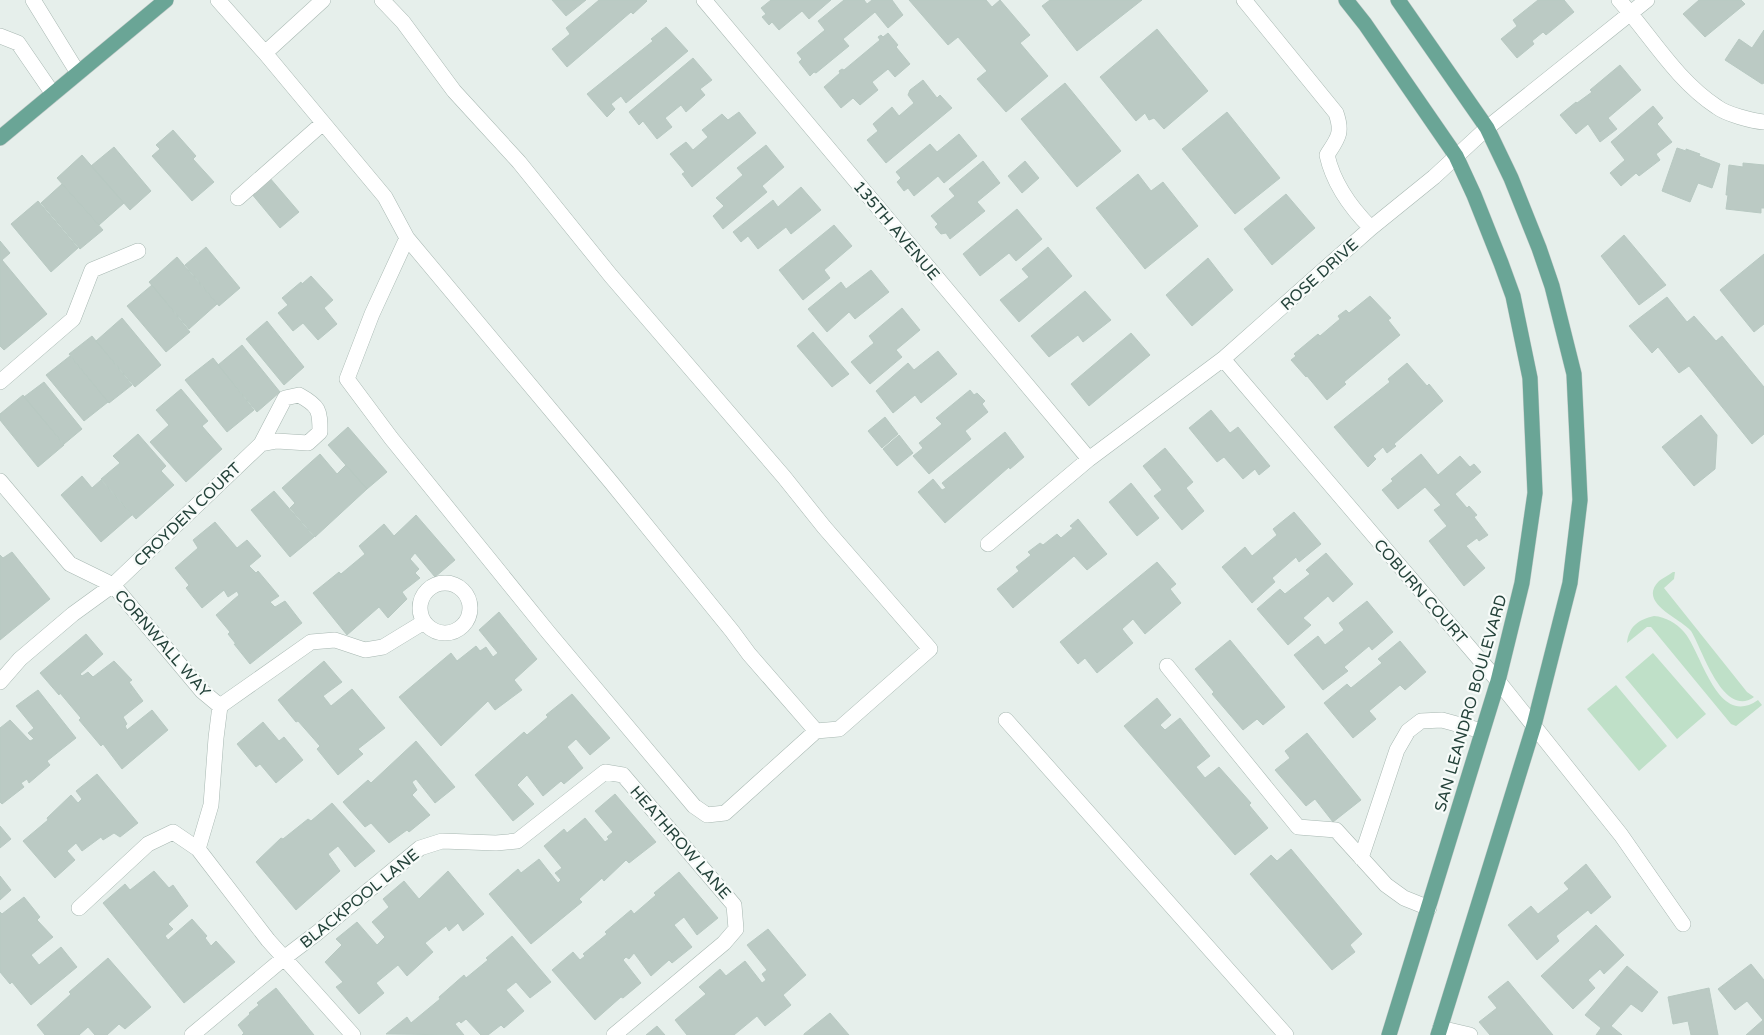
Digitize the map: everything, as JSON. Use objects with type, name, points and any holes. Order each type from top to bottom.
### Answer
[{"type":"main road","points":[[0,138],[166,0]]},
{"type":"main road","name":"SAN LEANDRO BOULEVARD","points":[[1346,0],[1365,24],[1456,156],[1474,195],[1510,288],[1530,378],[1535,494],[1522,583],[1498,681],[1389,1035]]},
{"type":"main road","points":[[1398,0],[1486,128],[1511,178],[1539,248],[1552,286],[1574,374],[1580,500],[1570,583],[1534,725],[1439,1032]]},
{"type":"street","points":[[33,0],[78,74]]},
{"type":"street","points":[[218,0],[386,197],[407,238],[610,482],[749,654],[816,731]]},
{"type":"street","points":[[265,53],[324,0]]},
{"type":"street","points":[[382,0],[403,22],[454,91],[519,162],[611,276],[930,649],[839,729],[816,731],[724,813],[707,815],[694,806],[560,647],[391,438],[347,379],[372,314],[407,238]]},
{"type":"street","name":"135TH AVENUE","points":[[704,0],[1089,459]]},
{"type":"street","points":[[1244,0],[1336,113],[1340,126],[1336,141],[1327,155],[1330,170],[1355,212],[1371,228]]},
{"type":"street","points":[[1619,0],[1686,81],[1718,108],[1764,122]]},
{"type":"street","name":"ROSE DRIVE","points":[[988,544],[1089,459],[1223,359],[1371,228],[1434,177],[1486,128],[1647,0]]},
{"type":"street","points":[[0,36],[18,43],[53,94]]},
{"type":"street","points":[[238,198],[323,123]]},
{"type":"street","points":[[0,382],[73,319],[92,270],[138,251]]},
{"type":"street","name":"COBURN COURT","points":[[1223,359],[1534,725],[1621,834],[1684,924]]},
{"type":"street","name":"CROYDEN COURT","points":[[0,682],[20,659],[73,614],[113,585],[261,444]]},
{"type":"street","name":"CORNWALL WAY","points":[[0,480],[70,564],[113,585],[202,691],[220,706],[211,805],[198,849]]},
{"type":"street","points":[[220,706],[311,642],[335,640],[365,650],[384,647],[424,622]]},
{"type":"street","points":[[1166,666],[1298,827],[1336,830],[1386,885],[1404,898],[1429,908]]},
{"type":"street","points":[[1006,720],[1286,1035]]},
{"type":"street","points":[[1361,858],[1396,750],[1408,731],[1421,721],[1442,720],[1482,731]]},
{"type":"street","name":"BLACKPOOL LANE","points":[[192,1035],[420,848],[442,841],[496,843],[518,841],[605,772],[623,775]]},
{"type":"street","name":"HEATHROW LANE","points":[[614,1035],[724,943],[736,929],[734,905],[623,775]]},
{"type":"street","points":[[79,908],[148,844],[173,832],[198,849],[284,958],[353,1035]]},
{"type":"street","points":[[1439,1032],[1470,1035]]},
{"type":"green space","points":[[1675,572],[1674,579],[1664,588],[1747,692],[1754,697],[1743,701],[1733,698],[1723,690],[1715,679],[1691,631],[1657,603],[1653,596],[1654,589],[1659,581]]},
{"type":"green space","points":[[1654,616],[1670,621],[1684,632],[1721,697],[1732,704],[1744,706],[1758,700],[1762,705],[1736,726],[1731,724],[1651,627],[1647,627],[1627,643],[1630,632],[1635,625]]},
{"type":"green space","points":[[1653,653],[1706,714],[1677,739],[1625,677]]},
{"type":"green space","points":[[1616,685],[1667,746],[1639,771],[1587,709]]},
{"type":"building","points":[[552,0],[586,0],[566,16]]},
{"type":"building","points":[[599,0],[647,1],[633,14],[631,12],[567,67],[552,49],[570,34],[566,28]]},
{"type":"building","points":[[771,0],[831,0],[809,19],[802,11],[779,30],[772,22],[769,25],[762,17],[766,14],[761,8]]},
{"type":"building","points":[[844,0],[864,0],[867,4],[872,0],[892,0],[903,15],[888,28],[875,12],[843,39],[849,46],[810,76],[799,62],[802,59],[797,53],[825,30],[818,21]]},
{"type":"building","points":[[909,0],[986,0],[992,7],[1000,0],[1030,35],[1020,43],[1048,76],[1006,112],[977,79],[987,71],[958,37],[948,45]]},
{"type":"building","points":[[1050,0],[1142,0],[1077,51],[1042,6]]},
{"type":"building","points":[[1538,0],[1564,0],[1574,12],[1546,35],[1543,32],[1532,41],[1534,44],[1517,58],[1501,39],[1517,26],[1513,20]]},
{"type":"building","points":[[1699,0],[1741,0],[1745,4],[1705,37],[1683,14]]},
{"type":"building","points":[[666,27],[688,51],[626,103],[621,96],[611,104],[615,109],[607,117],[587,94],[653,41],[651,39]]},
{"type":"building","points":[[1157,29],[1208,91],[1164,129],[1154,118],[1149,120],[1145,113],[1136,121],[1100,77]]},
{"type":"building","points":[[1764,30],[1764,83],[1762,84],[1725,60],[1739,39],[1752,48]]},
{"type":"building","points":[[888,33],[898,45],[896,47],[910,64],[895,77],[888,69],[872,82],[878,90],[860,105],[853,98],[841,108],[824,87],[840,73],[839,71],[844,70],[880,40],[878,37],[881,35],[883,37]]},
{"type":"building","points":[[693,58],[712,80],[700,89],[705,95],[686,112],[681,105],[665,118],[672,127],[657,139],[643,121],[639,125],[629,112]]},
{"type":"building","points":[[1620,65],[1641,90],[1608,118],[1617,129],[1600,142],[1588,124],[1576,134],[1560,115],[1592,92],[1590,90]]},
{"type":"building","points":[[923,80],[937,98],[940,95],[952,108],[886,163],[867,140],[878,131],[873,124],[892,107],[899,116],[914,103],[908,95],[910,90]]},
{"type":"building","points":[[1065,83],[1121,151],[1077,187],[1021,119]]},
{"type":"building","points":[[1653,106],[1663,118],[1657,124],[1672,142],[1656,154],[1660,160],[1639,176],[1636,173],[1621,186],[1610,173],[1625,160],[1611,142]]},
{"type":"building","points":[[739,112],[756,133],[692,187],[682,174],[685,172],[670,154],[686,142],[693,150],[708,137],[702,130],[722,114],[728,120]]},
{"type":"building","points":[[1227,112],[1280,178],[1235,214],[1182,149]]},
{"type":"building","points":[[173,130],[196,156],[193,159],[214,182],[192,201],[152,156],[160,149],[156,145]]},
{"type":"building","points":[[959,134],[977,156],[944,183],[938,176],[914,196],[908,188],[904,191],[897,182],[901,178],[896,172],[930,144],[937,152]]},
{"type":"building","points":[[766,145],[784,167],[762,186],[767,192],[723,229],[713,216],[724,206],[716,198],[743,175],[737,168]]},
{"type":"building","points":[[114,147],[151,191],[130,210],[91,166]]},
{"type":"building","points":[[1677,148],[1700,154],[1699,156],[1720,164],[1712,188],[1698,183],[1690,202],[1662,191]]},
{"type":"building","points":[[82,155],[124,203],[99,225],[57,178]]},
{"type":"building","points":[[983,161],[1000,183],[977,202],[985,211],[950,239],[946,233],[941,234],[935,227],[938,224],[931,216],[955,196],[949,189]]},
{"type":"building","points":[[1025,161],[1039,178],[1022,193],[1008,176]]},
{"type":"building","points":[[1743,163],[1764,165],[1764,208],[1761,208],[1761,213],[1726,209],[1729,165],[1743,167]]},
{"type":"building","points":[[1138,174],[1151,191],[1163,182],[1198,226],[1145,269],[1096,208]]},
{"type":"building","points":[[269,177],[299,212],[280,228],[251,193]]},
{"type":"building","points":[[62,184],[103,230],[80,249],[41,203]]},
{"type":"building","points":[[801,187],[821,210],[791,234],[786,227],[758,249],[748,236],[741,242],[733,232],[773,200],[778,207]]},
{"type":"building","points":[[1286,194],[1315,228],[1272,265],[1244,229]]},
{"type":"building","points":[[38,201],[78,248],[51,272],[11,224]]},
{"type":"building","points":[[1017,209],[1042,239],[1016,261],[1009,253],[980,276],[963,254]]},
{"type":"building","points":[[834,225],[852,246],[824,270],[830,278],[803,300],[779,270]]},
{"type":"building","points":[[1624,235],[1666,285],[1639,305],[1601,256]]},
{"type":"building","points":[[0,241],[10,253],[2,260],[47,314],[4,350],[0,346]]},
{"type":"building","points":[[206,247],[240,288],[219,306],[185,265]]},
{"type":"building","points":[[1048,247],[1072,276],[1019,322],[1000,300],[1029,277],[1022,269]]},
{"type":"building","points":[[1764,254],[1764,324],[1754,332],[1720,290]]},
{"type":"building","points":[[177,257],[217,304],[189,329],[149,282]]},
{"type":"building","points":[[1208,258],[1233,290],[1192,326],[1166,295]]},
{"type":"building","points":[[871,270],[889,292],[855,319],[849,312],[827,332],[808,309],[841,282],[846,289]]},
{"type":"building","points":[[311,276],[333,300],[324,308],[337,324],[318,340],[303,323],[293,331],[278,313],[288,305],[282,298]]},
{"type":"building","points":[[152,285],[190,332],[166,352],[127,306]]},
{"type":"building","points":[[1085,291],[1111,320],[1083,342],[1078,335],[1049,357],[1031,336]]},
{"type":"building","points":[[1370,296],[1391,318],[1388,320],[1400,335],[1344,382],[1346,384],[1327,400],[1291,360],[1296,356],[1294,354],[1340,319],[1338,316],[1346,310],[1349,313]]},
{"type":"building","points":[[1667,297],[1687,322],[1694,316],[1716,341],[1722,336],[1764,387],[1764,434],[1752,444],[1689,366],[1679,373],[1658,347],[1652,353],[1629,326]]},
{"type":"building","points":[[902,308],[920,330],[896,350],[902,357],[870,384],[851,362],[874,343],[869,336]]},
{"type":"building","points":[[122,318],[161,365],[135,387],[96,341]]},
{"type":"building","points":[[267,321],[304,367],[284,385],[246,339]]},
{"type":"building","points":[[813,332],[849,374],[832,387],[797,346]]},
{"type":"building","points":[[1131,333],[1150,355],[1089,406],[1071,384]]},
{"type":"building","points":[[92,336],[132,385],[109,403],[69,354]]},
{"type":"building","points":[[242,345],[280,392],[257,412],[218,365]]},
{"type":"building","points":[[938,351],[957,374],[921,403],[915,395],[893,413],[876,391],[908,363],[914,370]]},
{"type":"building","points":[[70,356],[108,402],[84,421],[46,375]]},
{"type":"building","points":[[213,358],[254,410],[227,432],[185,380]]},
{"type":"building","points":[[1407,363],[1427,386],[1429,384],[1443,401],[1394,444],[1396,446],[1387,453],[1383,447],[1373,456],[1376,459],[1368,467],[1334,427],[1390,382],[1388,379]]},
{"type":"building","points":[[44,382],[82,429],[64,444],[24,397]]},
{"type":"building","points":[[181,389],[208,421],[202,426],[222,449],[186,482],[150,442],[169,425],[156,410]]},
{"type":"building","points":[[970,390],[974,395],[977,393],[985,401],[982,404],[988,412],[965,431],[971,439],[929,474],[913,456],[923,448],[919,443],[942,424],[936,418]]},
{"type":"building","points":[[23,395],[64,445],[38,467],[0,420],[0,414]]},
{"type":"building","points":[[1211,410],[1230,433],[1238,427],[1270,466],[1259,475],[1255,469],[1243,479],[1224,457],[1217,462],[1189,428]]},
{"type":"building","points":[[1701,415],[1717,435],[1715,469],[1694,486],[1662,447]]},
{"type":"building","points":[[885,417],[898,434],[882,448],[868,431]]},
{"type":"building","points":[[348,427],[387,472],[367,489],[328,445]]},
{"type":"building","points":[[1005,432],[1024,457],[1010,469],[1009,467],[945,523],[918,492],[933,479],[942,490],[946,488],[942,483]]},
{"type":"building","points":[[138,434],[166,466],[161,471],[174,485],[136,519],[101,479],[120,463],[113,456]]},
{"type":"building","points":[[899,435],[913,453],[897,466],[883,449]]},
{"type":"building","points":[[1165,448],[1193,482],[1186,488],[1204,511],[1182,530],[1154,496],[1162,490],[1143,466]]},
{"type":"building","points":[[320,454],[337,474],[346,465],[367,489],[315,537],[290,508],[295,503],[282,488]]},
{"type":"building","points":[[1421,454],[1438,475],[1460,456],[1470,467],[1474,464],[1481,472],[1455,494],[1467,508],[1469,506],[1477,515],[1474,517],[1488,535],[1479,541],[1477,538],[1466,546],[1485,568],[1464,586],[1429,541],[1447,526],[1434,510],[1441,505],[1425,487],[1398,509],[1382,490],[1393,481],[1391,479]]},
{"type":"building","points":[[82,476],[92,488],[101,480],[132,515],[101,542],[61,495]]},
{"type":"building","points":[[1131,483],[1159,518],[1137,536],[1109,502]]},
{"type":"building","points":[[274,491],[314,537],[290,557],[251,510]]},
{"type":"building","points":[[1294,512],[1321,544],[1299,562],[1296,557],[1272,578],[1275,582],[1252,603],[1222,567],[1245,547],[1252,556],[1277,535],[1273,529]]},
{"type":"building","points":[[416,515],[455,560],[435,577],[415,553],[410,559],[419,569],[415,573],[420,578],[402,592],[407,599],[388,618],[379,607],[347,635],[313,593],[339,572],[341,574],[365,554],[359,546],[384,524],[394,536]]},
{"type":"building","points":[[1078,519],[1107,554],[1087,570],[1074,556],[1013,608],[997,589],[1019,571],[1016,567],[1031,555],[1028,552],[1040,543],[1043,545],[1057,534],[1061,538],[1073,528],[1070,526]]},
{"type":"building","points":[[215,522],[237,548],[247,540],[261,556],[249,566],[256,573],[258,571],[279,596],[270,602],[275,607],[285,601],[302,623],[250,664],[234,644],[236,644],[228,634],[230,632],[216,615],[239,595],[237,591],[228,597],[224,590],[202,608],[186,588],[189,585],[175,568],[198,548],[193,540]]},
{"type":"building","points":[[12,552],[50,599],[0,640],[0,555],[3,558]]},
{"type":"building","points":[[1326,553],[1353,584],[1333,602],[1328,596],[1303,618],[1311,625],[1288,645],[1257,609],[1280,589],[1285,594],[1310,574],[1306,570]]},
{"type":"building","points":[[1157,562],[1176,584],[1170,589],[1181,603],[1145,634],[1133,619],[1122,629],[1133,643],[1097,673],[1085,658],[1078,664],[1060,642]]},
{"type":"building","points":[[1367,601],[1393,632],[1372,650],[1369,646],[1344,667],[1348,671],[1323,690],[1294,655],[1318,636],[1325,645],[1344,630],[1339,623]]},
{"type":"building","points":[[499,612],[537,659],[514,680],[522,690],[495,710],[488,701],[441,746],[399,697],[451,653],[457,661],[476,646],[480,651],[486,647],[493,657],[498,653],[479,630]]},
{"type":"building","points":[[86,634],[103,654],[80,674],[82,676],[88,672],[93,677],[114,661],[132,680],[129,682],[143,701],[123,717],[127,724],[125,726],[127,730],[152,710],[168,730],[122,769],[103,744],[101,746],[79,720],[81,718],[60,693],[59,695],[40,673]]},
{"type":"building","points":[[1230,640],[1285,707],[1263,725],[1257,719],[1243,730],[1212,694],[1214,692],[1195,669]]},
{"type":"building","points":[[1400,641],[1426,672],[1405,690],[1400,685],[1369,711],[1376,719],[1353,738],[1324,703],[1347,684],[1351,688],[1382,663],[1378,659]]},
{"type":"building","points":[[324,661],[342,682],[323,696],[331,706],[352,689],[385,728],[358,749],[363,754],[338,775],[317,749],[320,746],[298,721],[296,722],[278,700]]},
{"type":"building","points":[[38,690],[76,738],[47,761],[50,765],[29,783],[27,779],[21,783],[24,787],[2,804],[0,802],[0,728],[10,720],[30,741],[34,739],[28,733],[34,728],[16,706]]},
{"type":"building","points":[[572,694],[610,738],[590,755],[576,739],[567,747],[583,768],[564,784],[561,781],[543,796],[527,775],[517,785],[534,804],[513,821],[475,775],[524,732],[527,735],[548,717],[546,715]]},
{"type":"building","points":[[1157,698],[1171,715],[1160,725],[1165,730],[1180,718],[1210,756],[1196,767],[1205,778],[1219,767],[1251,803],[1249,805],[1268,828],[1235,855],[1124,726]]},
{"type":"building","points":[[263,722],[279,741],[284,737],[303,760],[276,783],[260,764],[256,767],[237,744]]},
{"type":"building","points":[[1307,733],[1361,800],[1333,822],[1315,799],[1306,806],[1275,770],[1290,758],[1285,751]]},
{"type":"building","points":[[416,741],[455,787],[435,803],[416,779],[412,782],[417,790],[412,795],[430,815],[409,832],[407,830],[389,843],[371,823],[365,827],[343,802],[368,780],[371,783]]},
{"type":"building","points":[[97,774],[138,823],[120,837],[114,833],[103,840],[101,837],[82,851],[76,843],[67,851],[75,860],[55,878],[23,841],[48,820],[47,818],[71,795],[78,803],[82,799],[76,791]]},
{"type":"building","points":[[615,794],[656,842],[629,863],[626,860],[604,881],[602,878],[579,899],[582,902],[531,944],[489,894],[518,869],[521,873],[539,859],[558,883],[561,880],[555,873],[562,868],[544,846],[564,829],[567,833],[585,818],[605,842],[609,839],[607,837],[613,832],[595,811]]},
{"type":"building","points":[[332,803],[375,851],[355,867],[338,846],[328,854],[340,871],[296,910],[256,862],[281,838],[283,839],[308,819],[311,821]]},
{"type":"building","points":[[0,826],[11,839],[0,848]]},
{"type":"building","points":[[1291,849],[1362,934],[1350,945],[1355,952],[1332,970],[1250,874],[1271,855],[1277,861]]},
{"type":"building","points":[[1586,864],[1611,897],[1591,914],[1588,910],[1556,936],[1559,941],[1537,960],[1508,925],[1531,906],[1538,914],[1569,889],[1564,883]]},
{"type":"building","points":[[154,871],[169,888],[173,885],[188,906],[168,924],[173,929],[165,936],[168,940],[192,919],[207,936],[205,938],[211,946],[216,941],[235,962],[184,1003],[103,903],[125,884],[130,890]]},
{"type":"building","points":[[448,871],[484,914],[463,931],[458,923],[449,931],[446,926],[425,943],[433,952],[407,976],[398,965],[376,983],[384,993],[359,1014],[336,987],[343,982],[325,962],[342,945],[336,939],[357,922],[377,945],[385,937],[372,922],[389,907],[383,899],[404,881],[419,899]]},
{"type":"building","points":[[679,872],[718,918],[697,935],[684,917],[674,925],[692,947],[672,963],[669,960],[651,976],[634,953],[629,959],[626,957],[623,960],[641,983],[623,998],[621,997],[595,1020],[552,970],[573,952],[580,960],[585,956],[583,954],[607,934],[605,932],[631,910],[634,914],[656,895],[654,893]]},
{"type":"building","points":[[0,876],[11,890],[0,900]]},
{"type":"building","points":[[24,897],[40,917],[37,920],[53,937],[31,955],[39,965],[61,947],[77,967],[31,1005],[12,982],[10,984],[0,972],[0,912],[2,914]]},
{"type":"building","points":[[1596,925],[1624,955],[1604,974],[1600,969],[1588,980],[1595,988],[1573,1009],[1541,976]]},
{"type":"building","points":[[768,929],[806,975],[783,995],[791,1005],[765,1026],[757,1016],[734,1035],[687,1035],[675,1020],[706,994],[699,987],[720,969],[726,976],[745,961],[762,983],[766,980],[762,974],[767,970],[747,945]]},
{"type":"building","points":[[512,936],[551,982],[530,998],[516,982],[506,990],[524,1011],[504,1028],[501,1025],[488,1035],[481,1035],[466,1019],[461,1023],[459,1021],[455,1024],[464,1035],[386,1034],[407,1017],[411,1023],[440,999],[439,997],[464,975],[466,978],[488,960],[486,958]]},
{"type":"building","points":[[108,958],[151,1007],[125,1029],[119,1024],[107,1035],[95,1035],[88,1027],[79,1035],[45,1035],[37,1025],[71,994],[69,992]]},
{"type":"building","points":[[1751,964],[1764,980],[1764,1035],[1746,1035],[1763,1020],[1747,1001],[1735,1010],[1718,989]]},
{"type":"building","points":[[1627,966],[1658,992],[1642,1012],[1631,1004],[1611,1026],[1622,1035],[1596,1035],[1601,1028],[1585,1015]]},
{"type":"building","points":[[1508,981],[1553,1035],[1490,1035],[1479,1022],[1497,1008],[1488,997]]},
{"type":"building","points":[[276,988],[314,1035],[242,1035],[244,1033],[238,1025],[259,1005],[257,1003]]},
{"type":"building","points":[[1709,988],[1718,1035],[1691,1035],[1688,1021],[1673,1024],[1668,997]]},
{"type":"building","points":[[830,1013],[849,1035],[804,1035],[804,1034]]},
{"type":"building","points":[[657,1026],[665,1035],[646,1035]]}]
